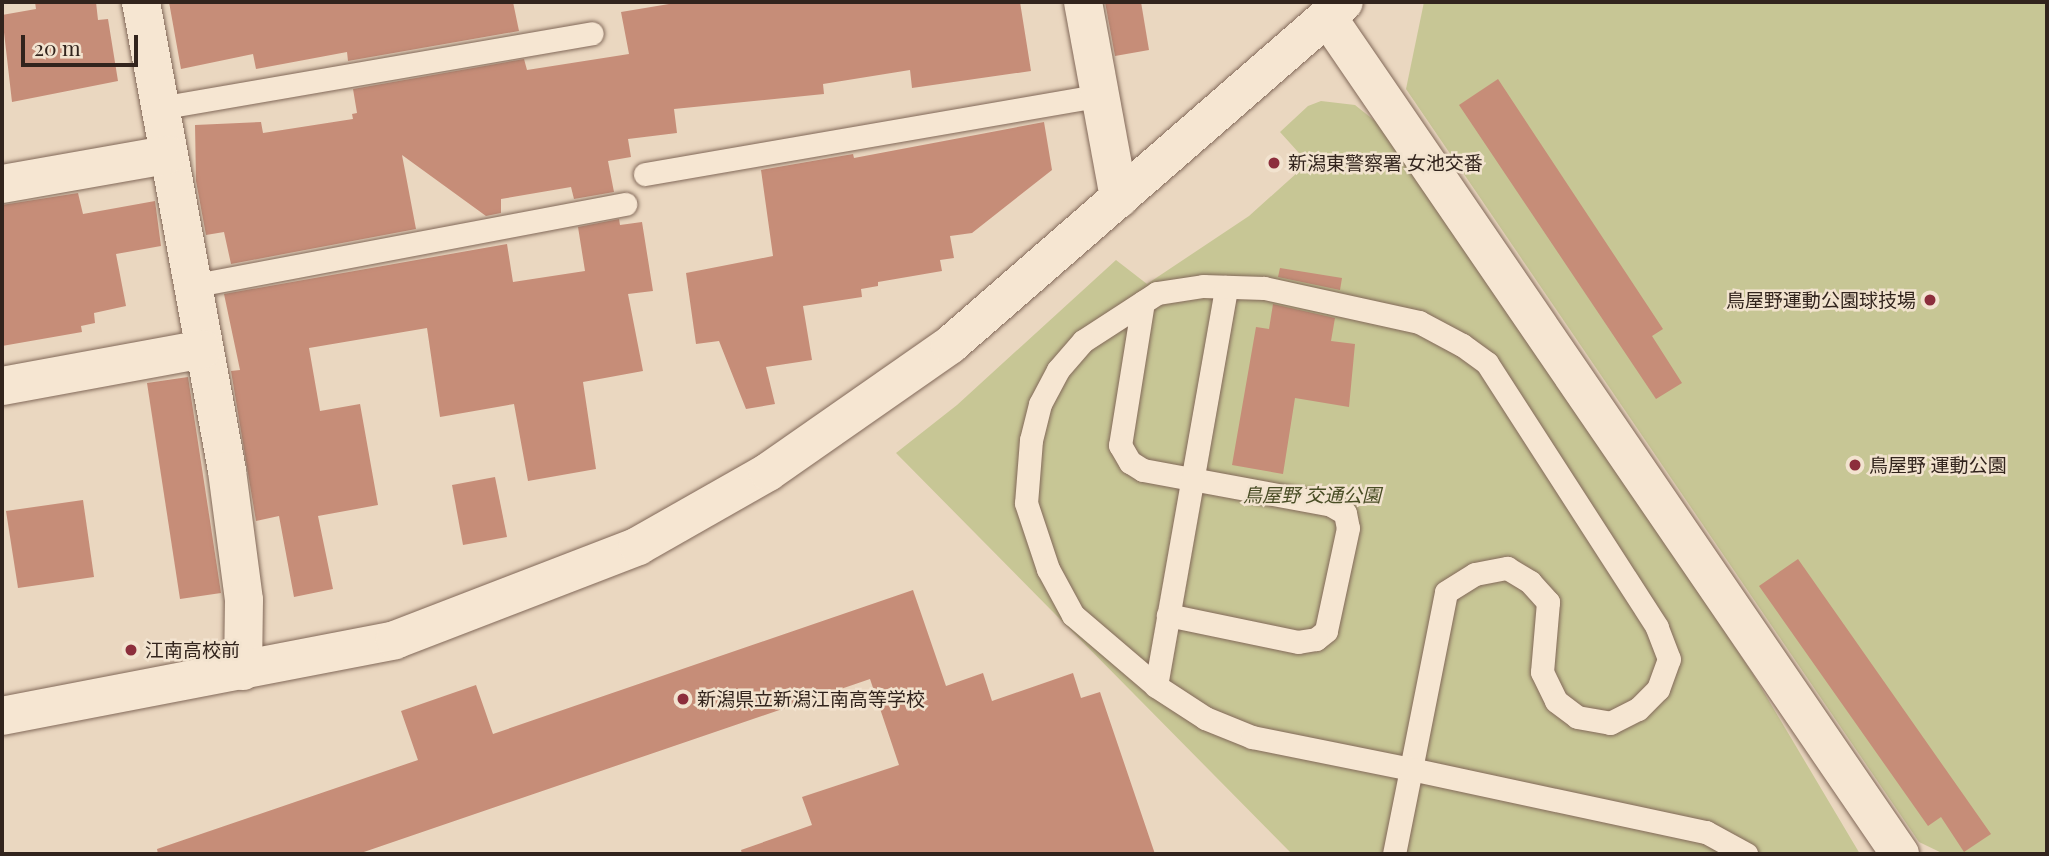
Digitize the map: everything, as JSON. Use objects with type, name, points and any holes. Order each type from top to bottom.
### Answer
[{"type":"street","points":[[141,2],[227,471],[244,600],[243,671]]},
{"type":"street","points":[[1083,2],[1119,199]]},
{"type":"street","points":[[2,716],[396,640],[638,546],[768,472],[950,345],[1336,10],[1900,854]]},
{"type":"street","points":[[2,184],[167,155]]},
{"type":"street","points":[[2,386],[203,349]]},
{"type":"lane","points":[[159,108],[592,33]]},
{"type":"lane","points":[[645,174],[1100,94]]},
{"type":"lane","points":[[191,286],[625,204]]},
{"type":"lane","points":[[1156,686],[1227,287]]},
{"type":"lane","points":[[1394,854],[1411,769],[1446,592],[1475,573],[1507,568],[1530,582],[1548,602],[1542,672],[1556,701],[1577,717],[1610,723],[1638,709],[1658,689],[1669,659],[1661,638],[1487,363],[1419,322],[1350,304],[1264,288],[1227,287],[1157,293],[1083,341],[1058,370],[1040,404],[1031,439],[1027,503],[1048,569],[1073,615],[1156,686],[1205,718],[1252,737],[1411,769],[1706,832],[1746,854]]},
{"type":"lane","points":[[1143,302],[1121,445],[1130,462],[1143,470],[1331,505],[1345,513],[1348,528],[1326,631],[1316,639],[1298,642],[1168,615]]},
{"type":"green space","name":"鳥屋野 運動公園","points":[[1424,2],[2047,2],[2047,854],[1944,854],[1919,842],[1406,89]]},
{"type":"green space","name":"鳥屋野 交通公園","points":[[1321,101],[1355,105],[1390,133],[1753,674],[1860,854],[1292,854],[896,453],[957,405],[1116,260],[1147,284],[1249,216],[1308,163],[1280,132],[1308,106]]},
{"type":"building","points":[[35,2],[96,2],[98,20],[108,19],[118,81],[12,102],[2,15],[36,9]]},
{"type":"building","points":[[169,2],[513,2],[519,31],[348,61],[347,52],[256,69],[253,54],[181,69]]},
{"type":"building","points":[[681,2],[1020,2],[1031,71],[912,88],[910,70],[823,84],[824,94],[674,109],[677,133],[628,139],[631,157],[608,161],[614,192],[574,199],[571,187],[501,199],[501,213],[486,216],[402,155],[416,229],[231,264],[224,232],[206,235],[196,181],[195,125],[261,122],[263,133],[353,119],[352,114],[357,113],[353,89],[524,59],[527,70],[629,54],[621,12]]},
{"type":"building","points":[[1105,2],[1141,2],[1149,50],[1115,56]]},
{"type":"building","points":[[1498,79],[1663,329],[1652,336],[1682,383],[1656,399],[1459,105]]},
{"type":"building","points":[[1044,122],[1052,170],[972,233],[950,236],[954,258],[940,260],[942,271],[878,282],[878,286],[861,289],[862,297],[803,306],[812,360],[766,367],[775,404],[746,409],[719,341],[696,344],[686,273],[773,256],[761,170],[853,154],[854,158]]},
{"type":"building","points":[[78,193],[83,214],[155,201],[161,246],[116,254],[126,306],[94,313],[95,323],[81,326],[82,332],[2,346],[2,205]]},
{"type":"building","points":[[619,219],[620,225],[642,222],[653,291],[628,294],[643,371],[583,382],[596,469],[528,481],[514,404],[440,417],[427,328],[309,348],[320,411],[360,404],[378,505],[318,516],[333,589],[294,597],[279,516],[256,521],[231,371],[240,370],[224,294],[507,244],[513,282],[585,271],[578,227]]},
{"type":"building","points":[[1280,268],[1342,278],[1340,290],[1278,277]]},
{"type":"building","points":[[1273,304],[1335,318],[1331,341],[1355,344],[1349,407],[1295,398],[1283,474],[1232,465],[1256,327],[1269,329]]},
{"type":"building","points":[[188,377],[221,593],[180,599],[147,383]]},
{"type":"building","points":[[495,477],[507,537],[463,545],[452,485]]},
{"type":"building","points":[[83,500],[94,577],[18,588],[6,511]]},
{"type":"building","points":[[1798,559],[1991,834],[1964,852],[1941,817],[1928,826],[1759,586]]},
{"type":"building","points":[[913,590],[946,686],[983,673],[992,701],[1073,673],[1081,698],[1100,692],[1155,854],[742,854],[741,850],[812,825],[802,797],[899,765],[870,679],[358,854],[158,854],[157,849],[418,760],[401,711],[476,685],[493,734]]},
{"type":"place","name":"新潟東警察署 女池交番","points":[[1274,163]]},
{"type":"place","name":"鳥屋野運動公園球技場","points":[[1930,300]]},
{"type":"place","name":"鳥屋野 運動公園","points":[[1855,465]]},
{"type":"place","name":"江南高校前","points":[[131,650]]},
{"type":"place","name":"新潟県立新潟江南高等学校","points":[[683,699]]}]
